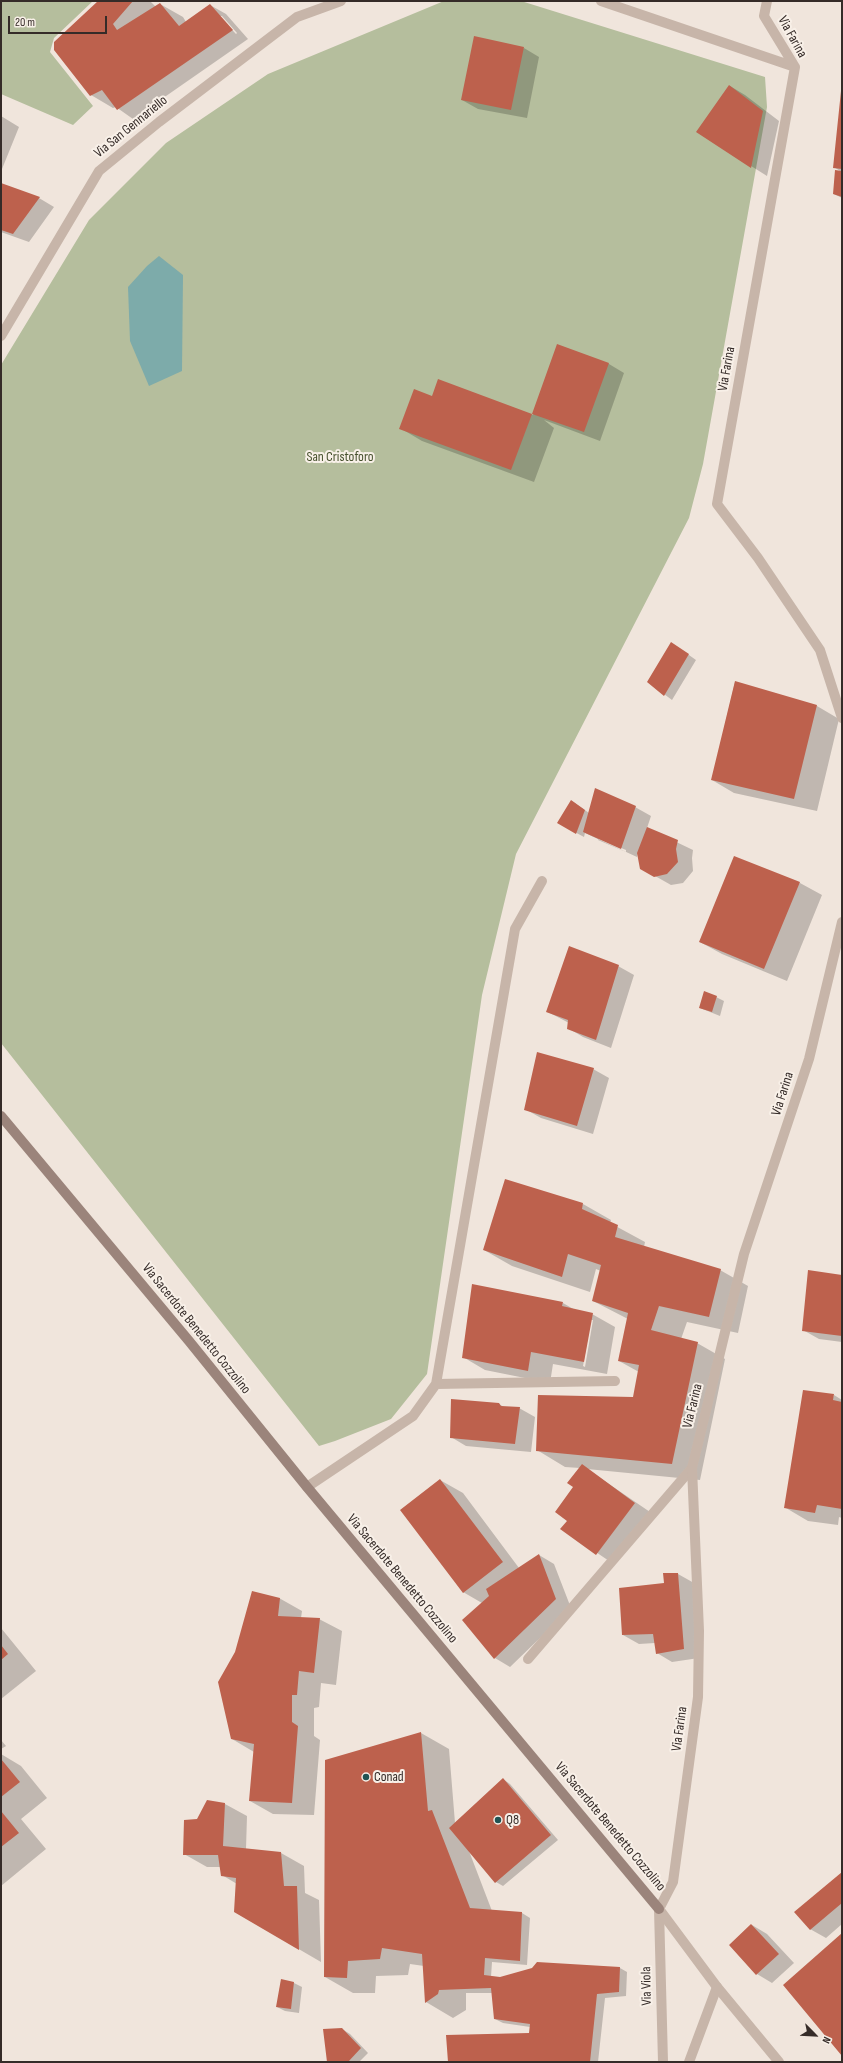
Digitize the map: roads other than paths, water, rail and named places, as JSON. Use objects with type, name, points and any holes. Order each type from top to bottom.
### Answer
[{"type":"main road","name":"Via Sacerdote Benedetto Cozzolino","points":[[1,1116],[189,1341],[307,1487],[659,1908]]},
{"type":"street","name":"Via San Gennariello","points":[[1,336],[99,171],[159,122],[297,17],[341,1]]},
{"type":"street","points":[[601,1],[795,67]]},
{"type":"street","name":"Via Farina","points":[[767,1],[764,16],[795,67],[718,504],[758,558],[820,650],[842,718]]},
{"type":"street","points":[[307,1487],[413,1416],[436,1384],[515,929],[542,881]]},
{"type":"street","name":"Via Farina","points":[[659,1908],[673,1882],[698,1697],[699,1630],[692,1468],[744,1254],[809,1059],[842,922]]},
{"type":"street","points":[[436,1384],[615,1381]]},
{"type":"street","points":[[528,1659],[692,1468]]},
{"type":"street","name":"Via Sacerdote Benedetto Cozzolino","points":[[659,1908],[717,1987],[775,2060]]},
{"type":"street","name":"Via Viola","points":[[659,1908],[663,2062]]},
{"type":"street","points":[[689,2062],[717,1987]]},
{"type":"water","points":[[159,256],[183,275],[182,371],[149,386],[130,341],[128,287],[147,266]]},
{"type":"place","name":"Conad","points":[[366,1777]]},
{"type":"place","name":"Q8","points":[[498,1820]]},
{"type":"park label","name":"San Cristoforo","points":[[340,457]]}]
